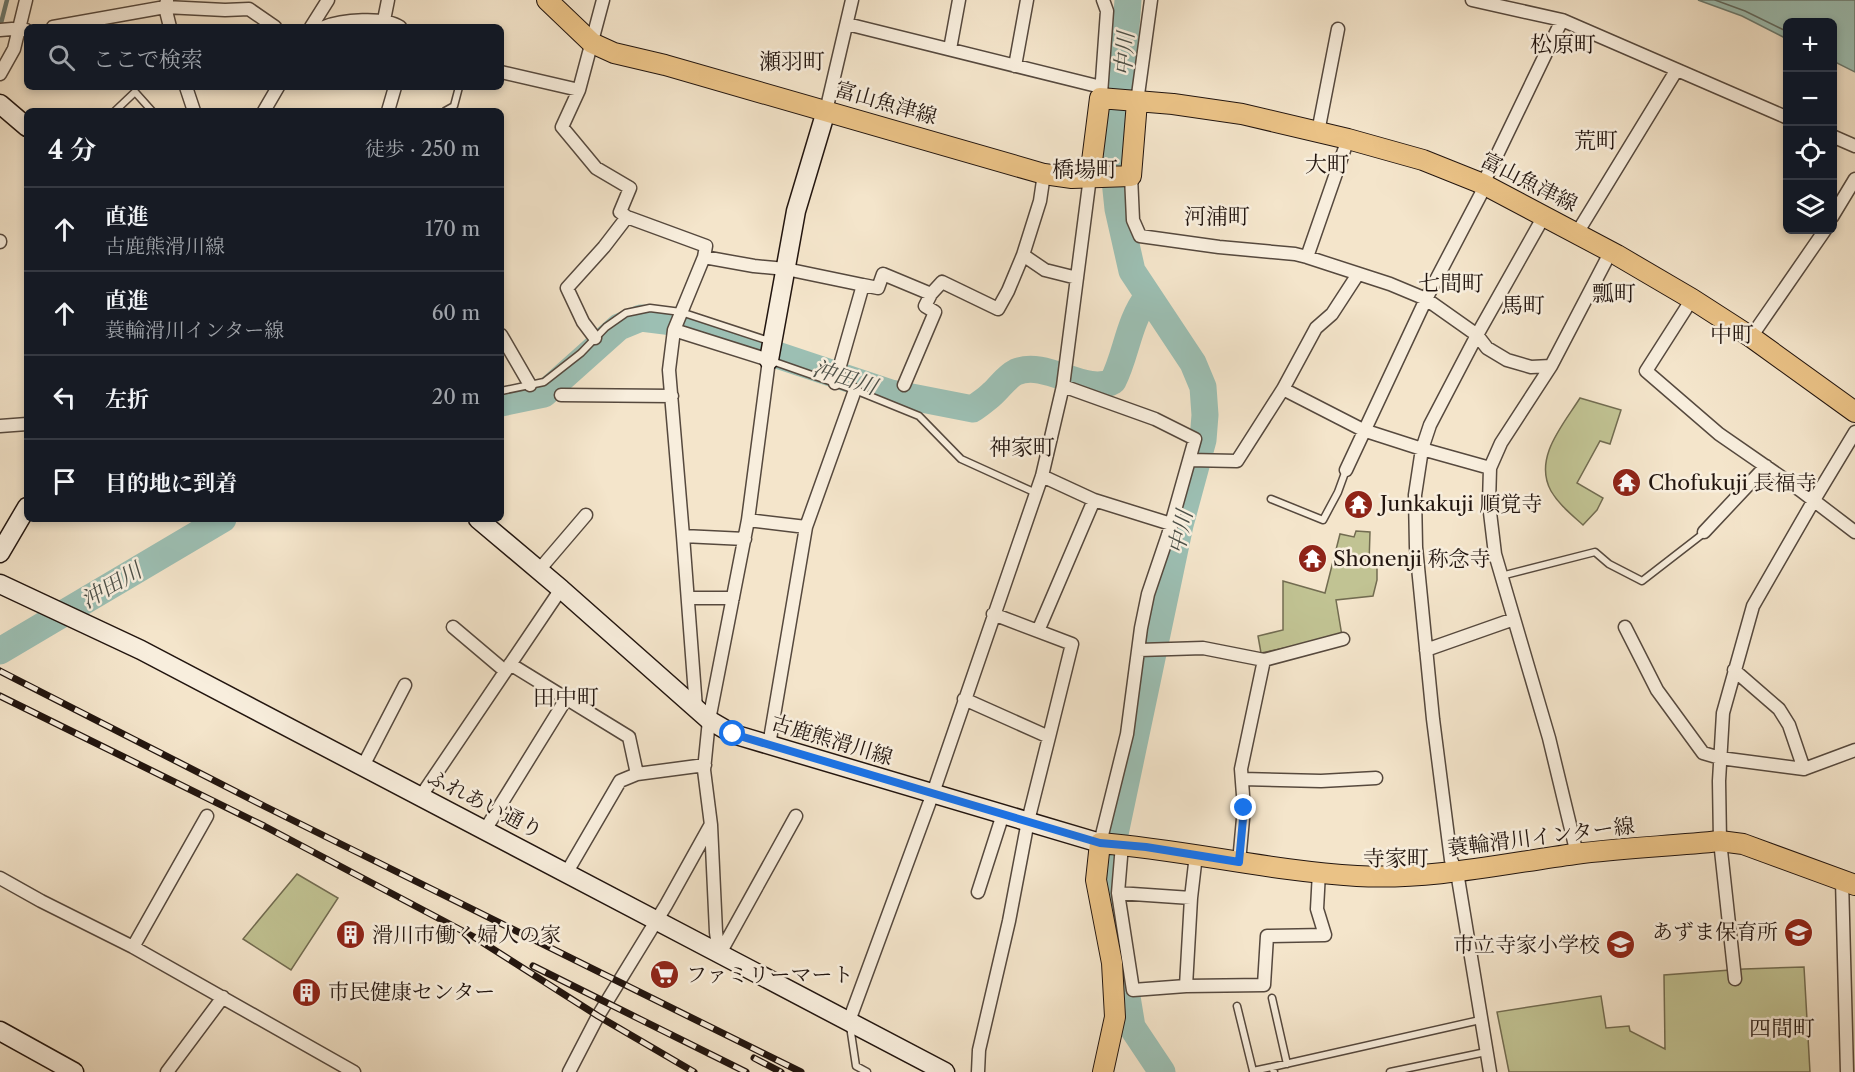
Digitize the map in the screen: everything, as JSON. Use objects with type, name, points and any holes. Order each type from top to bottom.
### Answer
[{"type":"main road","name":"富山魚津線","points":[[547,0],[592,43],[614,53],[665,65],[1044,174],[1072,178],[1131,176]]},
{"type":"main road","name":"富山魚津線","points":[[1101,92],[1137,102],[1173,104],[1242,114],[1348,139],[1423,160],[1483,184],[1577,233],[1692,299],[1855,412]]},
{"type":"main road","points":[[1090,177],[1101,92]]},
{"type":"main road","points":[[1131,176],[1137,102]]},
{"type":"main road","name":"蓑輪滑川インター線","points":[[1100,843],[1358,876],[1431,875],[1577,854],[1720,841],[1743,844],[1849,882]]},
{"type":"main road","points":[[1100,843],[1096,880],[1112,963],[1115,1017],[1103,1072]]},
{"type":"street","points":[[0,74],[23,30],[26,0]]},
{"type":"street","points":[[313,24],[328,0]]},
{"type":"street","points":[[384,20],[388,0]]},
{"type":"street","points":[[603,0],[579,90],[562,127],[596,168],[630,188],[620,212],[627,217],[706,246],[704,257],[674,330],[669,370],[688,598],[702,714],[719,955]]},
{"type":"street","points":[[702,714],[733,598],[745,538],[771,351],[796,211],[826,111],[852,0]]},
{"type":"street","points":[[950,49],[959,0]]},
{"type":"street","points":[[1015,66],[1027,0]]},
{"type":"street","points":[[847,24],[1015,66],[1101,92],[1107,11],[1103,0]]},
{"type":"street","points":[[1137,102],[1150,0]]},
{"type":"street","points":[[1472,0],[1562,20],[1676,71],[1783,115]]},
{"type":"street","points":[[166,4],[169,24]]},
{"type":"street","points":[[68,24],[166,4],[225,10],[249,9],[271,24]]},
{"type":"street","points":[[333,24],[384,20],[393,24]]},
{"type":"street","points":[[1346,470],[1426,299],[1481,194],[1483,184],[1562,20]]},
{"type":"street","points":[[0,30],[12,28],[23,30]]},
{"type":"street","points":[[1318,132],[1338,29]]},
{"type":"street","points":[[1577,233],[1676,71]]},
{"type":"street","points":[[504,73],[579,90]]},
{"type":"street","points":[[187,90],[193,108]]},
{"type":"street","points":[[266,108],[276,90]]},
{"type":"street","points":[[389,108],[394,90]]},
{"type":"street","points":[[0,104],[24,124]]},
{"type":"street","points":[[1837,138],[1855,146]]},
{"type":"street","points":[[1307,257],[1348,139]]},
{"type":"street","points":[[904,386],[935,312],[925,306],[931,294],[942,282],[998,309],[1023,255],[1040,201],[1044,174]]},
{"type":"street","points":[[1131,176],[1133,220],[1140,236],[1307,257],[1426,299],[1477,335],[1487,348],[1507,360],[1531,368],[1551,366]]},
{"type":"street","points":[[849,1021],[933,794],[1042,476],[1063,386],[1090,177]]},
{"type":"street","points":[[1837,209],[1855,179]]},
{"type":"street","points":[[1490,1072],[1457,872],[1451,860],[1433,719],[1416,547],[1415,506],[1422,449],[1430,425],[1477,335],[1544,216]]},
{"type":"street","points":[[595,338],[583,321],[567,288],[627,217]]},
{"type":"street","points":[[1751,338],[1822,234]]},
{"type":"street","points":[[1577,854],[1549,738],[1495,554],[1489,504],[1490,468],[1501,443],[1551,366],[1611,252]]},
{"type":"street","points":[[1023,255],[1045,270],[1077,278]]},
{"type":"street","points":[[704,257],[786,269],[878,288],[883,274],[931,294]]},
{"type":"street","points":[[1189,460],[1238,461],[1283,389],[1316,328],[1332,314],[1358,274]]},
{"type":"street","points":[[835,382],[863,285]]},
{"type":"street","points":[[1692,299],[1646,371],[1719,434],[1814,500],[1855,532]]},
{"type":"street","points":[[674,330],[771,351]]},
{"type":"street","points":[[504,340],[530,385]]},
{"type":"street","points":[[1063,386],[1155,419],[1195,439],[1148,594],[1141,628],[1127,734],[1100,843]]},
{"type":"street","points":[[1283,389],[1363,430],[1490,468]]},
{"type":"street","points":[[769,745],[806,527],[855,390]]},
{"type":"street","points":[[561,395],[672,396]]},
{"type":"street","points":[[0,426],[24,424]]},
{"type":"street","points":[[1735,979],[1720,841],[1720,758],[1723,712],[1754,606],[1855,432]]},
{"type":"street","points":[[1704,532],[1766,466]]},
{"type":"street","points":[[1042,476],[1094,500],[1171,524]]},
{"type":"street","points":[[1038,631],[1094,500]]},
{"type":"street","points":[[0,553],[24,512]]},
{"type":"street","points":[[538,570],[586,515]]},
{"type":"street","points":[[748,520],[806,527]]},
{"type":"street","name":"古鹿熊滑川線","points":[[482,522],[702,714],[733,734],[1100,843]]},
{"type":"street","points":[[683,536],[745,538]]},
{"type":"street","name":"ふれあい通り","points":[[0,584],[141,650],[945,1072]]},
{"type":"street","points":[[421,796],[561,589]]},
{"type":"street","points":[[688,598],[733,598]]},
{"type":"street","points":[[978,1072],[979,1050],[1009,921],[1028,821],[1072,644],[993,614]]},
{"type":"street","points":[[1426,650],[1514,619]]},
{"type":"street","points":[[453,627],[507,668],[566,699],[629,737],[637,774]]},
{"type":"street","points":[[1625,627],[1658,690],[1703,753],[1720,758],[1804,769],[1855,750]]},
{"type":"street","points":[[1139,650],[1203,648],[1264,660],[1343,639]]},
{"type":"street","points":[[1239,862],[1244,808],[1241,769],[1264,660]]},
{"type":"street","points":[[1734,670],[1779,709],[1789,725],[1804,769]]},
{"type":"street","points":[[363,766],[405,686]]},
{"type":"street","points":[[485,830],[566,699]]},
{"type":"street","points":[[964,699],[1048,737]]},
{"type":"street","points":[[567,872],[620,781],[637,774],[705,765]]},
{"type":"street","points":[[1242,779],[1321,781],[1376,778]]},
{"type":"street","points":[[978,892],[1003,814]]},
{"type":"street","points":[[133,947],[207,816]]},
{"type":"street","points":[[719,955],[796,816]]},
{"type":"street","points":[[568,1072],[598,1016],[711,825]]},
{"type":"street","points":[[1122,845],[1118,893],[1134,990],[1186,986],[1264,985],[1267,936],[1325,935],[1317,909],[1319,872]]},
{"type":"street","points":[[1186,986],[1196,855]]},
{"type":"street","points":[[0,878],[133,947],[351,1071]]},
{"type":"street","points":[[1847,1072],[1849,882]]},
{"type":"street","points":[[1118,893],[1191,898]]},
{"type":"street","points":[[167,1072],[223,997]]},
{"type":"street","points":[[0,1031],[74,1072]]},
{"type":"lane","points":[[450,108],[454,106],[458,90]]},
{"type":"lane","points":[[118,108],[135,93],[149,108]]},
{"type":"lane","points":[[504,390],[544,382],[581,353],[606,327],[626,313],[650,308],[681,312],[835,382],[919,416],[961,459],[1036,493]]},
{"type":"lane","points":[[1271,499],[1323,520],[1338,492],[1346,470]]},
{"type":"lane","points":[[1501,576],[1595,552],[1609,564],[1642,581],[1704,532]]},
{"type":"lane","points":[[1272,998],[1287,1064]]},
{"type":"lane","points":[[1237,1006],[1253,1071],[1273,1069],[1480,1020]]},
{"type":"lane","points":[[849,1021],[856,1066],[867,1072]]},
{"type":"lane","points":[[1390,1072],[1486,1052]]},
{"type":"green space","points":[[1580,398],[1621,410],[1610,444],[1600,441],[1577,483],[1603,498],[1597,510],[1583,525],[1554,496],[1546,479],[1546,466],[1552,442]]},
{"type":"green space","points":[[1356,531],[1370,532],[1369,564],[1377,564],[1377,580],[1373,596],[1336,600],[1342,636],[1261,653],[1258,636],[1283,630],[1283,581],[1325,593],[1340,534],[1354,537]]},
{"type":"green space","points":[[297,874],[338,898],[291,970],[243,939]]},
{"type":"green space","points":[[1804,967],[1810,1072],[1509,1072],[1497,1012],[1601,996],[1606,1028],[1629,1026],[1630,1031],[1665,1049],[1664,975]]},
{"type":"water","points":[[1698,0],[1855,0],[1855,72],[1837,63],[1837,18],[1783,18],[1783,37],[1742,16]]},
{"type":"waterway","points":[[0,27],[7,0]]},
{"type":"waterway","name":"中川","points":[[1128,0],[1115,180],[1118,209],[1132,271],[1193,363],[1203,387],[1205,415],[1203,440],[1180,525],[1111,853],[1109,888],[1132,1027],[1162,1072]]},
{"type":"waterway","name":"沖田川","points":[[504,402],[544,394],[619,327],[641,318],[681,323],[891,393],[973,409],[1012,374],[1028,369],[1053,373],[1091,385],[1103,385],[1113,381],[1136,316],[1148,296]]},
{"type":"waterway","name":"沖田川","points":[[0,651],[218,522]]},
{"type":"railway","points":[[0,671],[266,807],[801,1072]]},
{"type":"railway","points":[[0,696],[264,826],[474,937],[598,1016],[694,1072]]},
{"type":"railway","points":[[533,966],[746,1072]]},
{"type":"railway","points":[[754,1058],[781,1072]]},
{"type":"place","name":"Chofukuji 長福寺","points":[[1627,483]]},
{"type":"place","name":"Junkakuji 順覚寺","points":[[1359,504]]},
{"type":"place","name":"Shonenji 称念寺","points":[[1312,559]]},
{"type":"place","name":"あずま保育所","points":[[1799,932]]},
{"type":"place","name":"滑川市働く婦人の家","points":[[351,935]]},
{"type":"place","name":"市立寺家小学校","points":[[1621,945]]},
{"type":"place","name":"ファミリーマート","points":[[665,975]]},
{"type":"place","name":"市民健康センター","points":[[307,992]]},
{"type":"district","name":"松原町","points":[[1563,44]]},
{"type":"district","name":"瀬羽町","points":[[792,61]]},
{"type":"district","name":"荒町","points":[[1596,140]]},
{"type":"district","name":"大町","points":[[1327,164]]},
{"type":"district","name":"橋場町","points":[[1085,169]]},
{"type":"district","name":"河浦町","points":[[1217,216]]},
{"type":"district","name":"七間町","points":[[1451,283]]},
{"type":"district","name":"瓢町","points":[[1614,293]]},
{"type":"district","name":"馬町","points":[[1523,305]]},
{"type":"district","name":"中町","points":[[1732,334]]},
{"type":"district","name":"神家町","points":[[1022,447]]},
{"type":"district","name":"田中町","points":[[566,697]]},
{"type":"district","name":"寺家町","points":[[1396,858]]},
{"type":"district","name":"四間町","points":[[1782,1028]]},
{"type":"route","points":[[733,734],[1100,843],[1146,847],[1239,862],[1244,808]]}]
